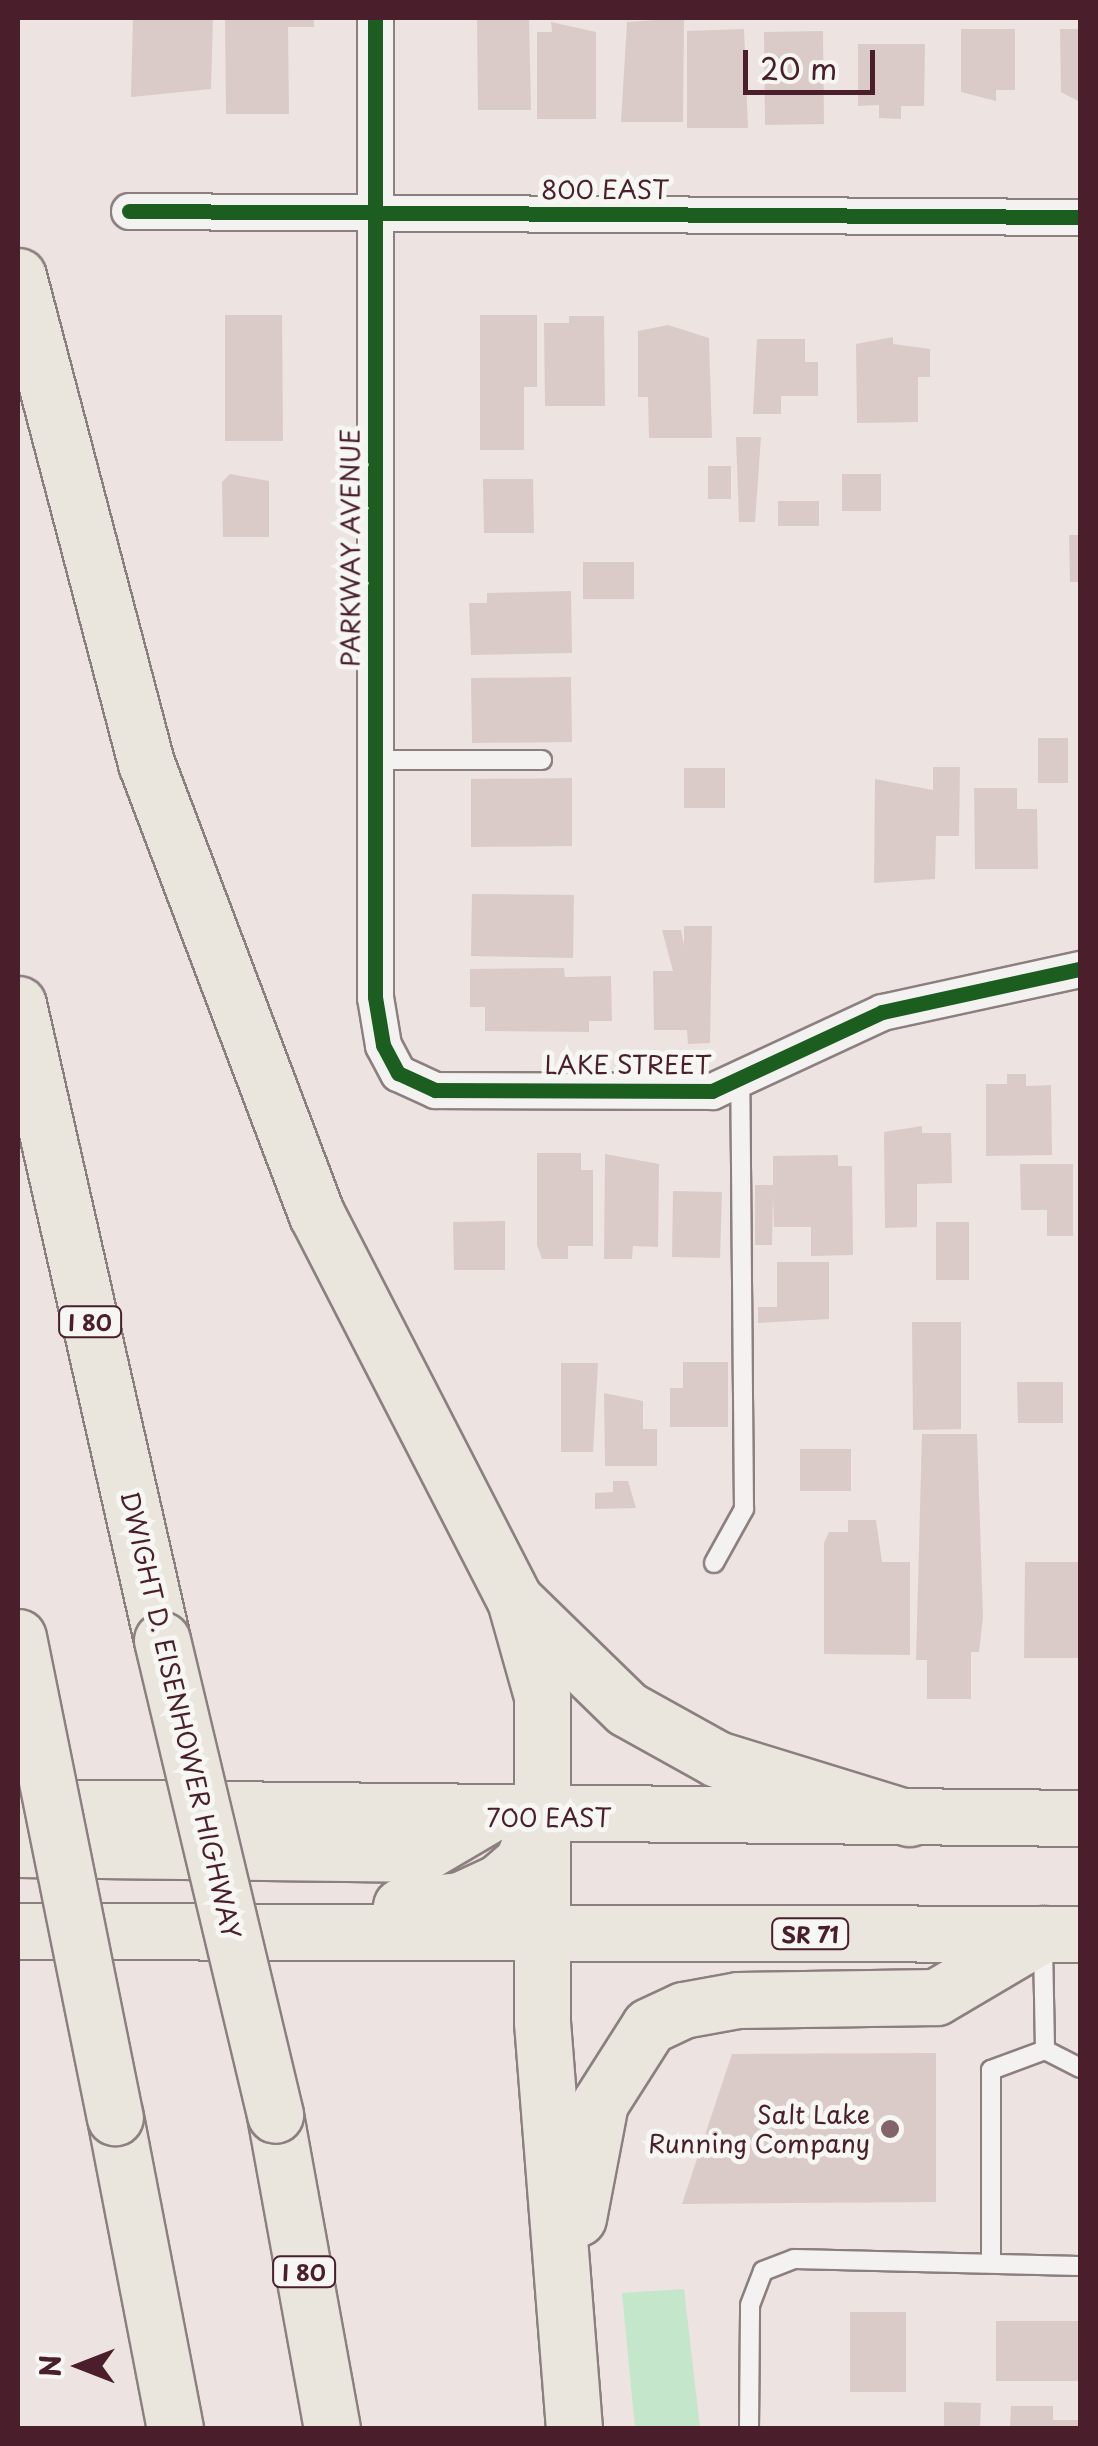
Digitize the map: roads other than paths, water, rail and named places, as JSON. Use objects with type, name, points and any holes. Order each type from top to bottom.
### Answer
[{"type":"main road","points":[[18,276],[30,346],[153,781],[317,1215],[514,1600],[542,1696],[540,1933],[561,2284],[574,2428]]},
{"type":"main road","name":"DWIGHT D. EISENHOWER HIGHWAY","points":[[18,1004],[162,1640],[275,2115],[332,2428]]},
{"type":"main road","points":[[514,1600],[627,1709],[718,1760],[909,1818]]},
{"type":"main road","points":[[18,1636],[175,2428]]},
{"type":"main road","name":"700 EAST","points":[[18,1808],[484,1817],[1080,1818]]},
{"type":"main road","points":[[18,1850],[422,1854],[484,1817]]},
{"type":"main road","points":[[18,1904],[428,1906],[499,1882],[522,1862],[541,1817]]},
{"type":"main road","name":"SR 71","points":[[18,1931],[1062,1934]]},
{"type":"main road","points":[[561,2284],[600,2103],[648,2026],[683,2010],[738,2000],[936,1997],[1062,1934]]},
{"type":"street","name":"PARKWAY AVENUE","points":[[375,18],[375,997],[383,1044],[398,1073]]},
{"type":"street","name":"800 EAST","points":[[129,211],[1080,216]]},
{"type":"street","name":"LAKE STREET","points":[[398,1073],[435,1090],[712,1092],[740,1084],[882,1012],[1080,970]]},
{"type":"lane","points":[[376,760],[542,760]]},
{"type":"lane","points":[[714,1563],[744,1509],[740,1084]]},
{"type":"lane","points":[[1045,2050],[1062,1934]]},
{"type":"lane","points":[[991,2259],[990,2070],[1045,2050],[1080,2068]]},
{"type":"lane","points":[[749,2428],[750,2306],[763,2272],[794,2259],[991,2259],[1080,2266]]},
{"type":"place","name":"Salt Lake Running Company","points":[[890,2129]]}]
